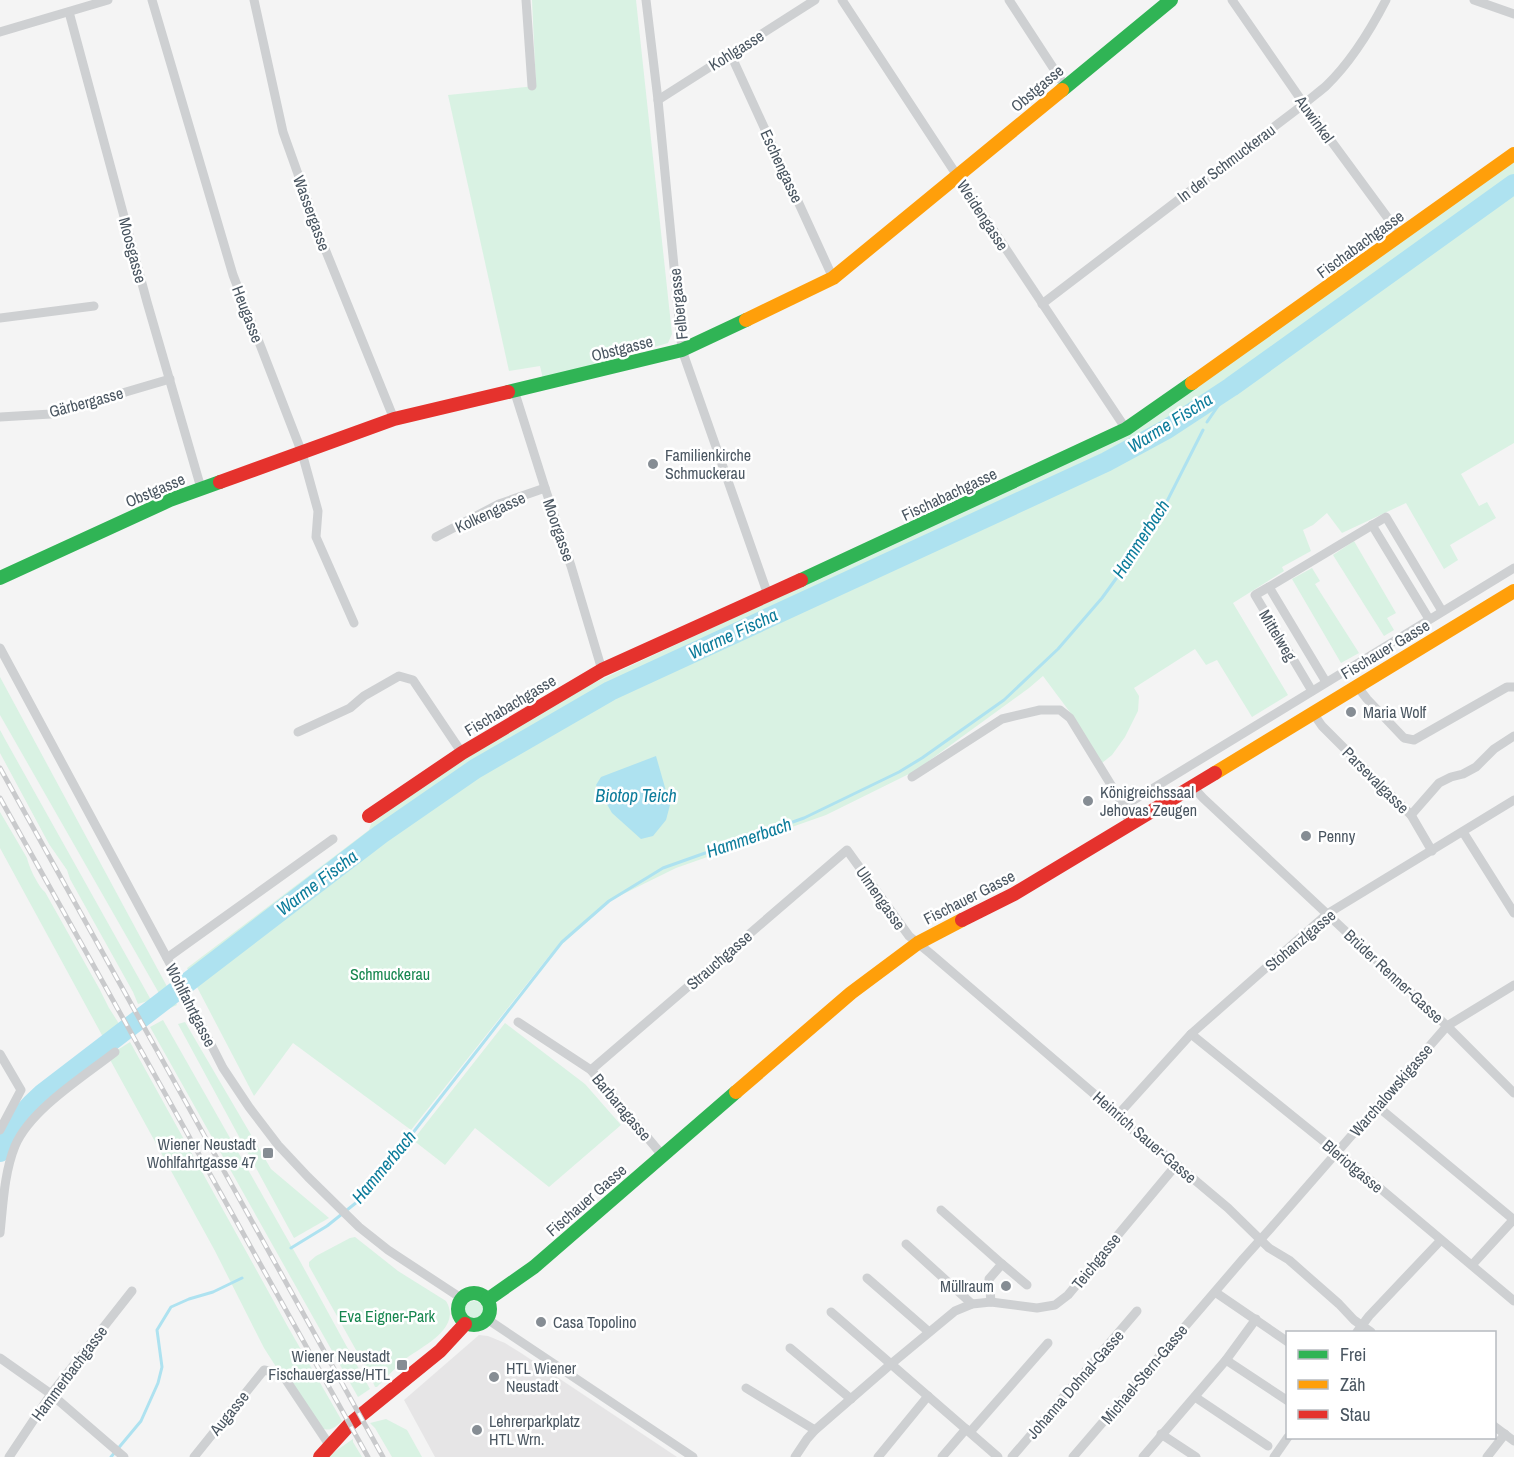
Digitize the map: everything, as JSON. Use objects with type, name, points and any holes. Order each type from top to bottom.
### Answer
[{"type":"street","points":[[0,32],[108,0]]},
{"type":"street","name":"Heugasse","points":[[152,0],[233,275],[302,453],[318,511],[316,537],[354,623]]},
{"type":"street","name":"Wassergasse","points":[[254,0],[283,132],[323,244],[394,419]]},
{"type":"street","points":[[526,0],[532,86]]},
{"type":"street","name":"Felbergasse","points":[[646,0],[682,350],[768,596]]},
{"type":"street","name":"Kohlgasse","points":[[658,100],[815,0]]},
{"type":"street","name":"Weidengasse","points":[[842,0],[1126,429]]},
{"type":"street","points":[[1009,0],[1065,86]]},
{"type":"street","name":"Obstgasse","points":[[0,578],[170,500],[394,419],[682,350],[833,278],[1171,0]]},
{"type":"street","name":"Auwinkel","points":[[1232,0],[1304,104],[1401,236]]},
{"type":"street","name":"In der Schmuckerau","points":[[1042,304],[1327,85],[1352,57],[1386,0]]},
{"type":"street","points":[[1474,0],[1514,14]]},
{"type":"street","name":"Moosgasse","points":[[69,12],[147,302],[201,488]]},
{"type":"street","name":"Eschengasse","points":[[730,53],[833,278]]},
{"type":"street","name":"Fischabachgasse","points":[[369,816],[462,753],[602,670],[768,596],[1126,429],[1514,154]]},
{"type":"street","points":[[0,318],[94,306]]},
{"type":"street","name":"Gärbergasse","points":[[0,417],[51,414],[170,379]]},
{"type":"street","name":"Moorgasse","points":[[514,390],[572,566],[602,670]]},
{"type":"street","name":"Kolkengasse","points":[[436,537],[499,504],[545,488]]},
{"type":"street","points":[[1269,587],[1386,517],[1442,611]]},
{"type":"street","points":[[1372,525],[1429,619]]},
{"type":"street","points":[[1124,806],[1514,568]]},
{"type":"street","name":"Mittelweg","points":[[1312,691],[1255,595],[1269,587],[1326,682]]},
{"type":"street","name":"Fischauer Gasse","points":[[487,1300],[534,1266],[851,993],[918,942],[1014,894],[1514,591]]},
{"type":"street","name":"Wohlfahrtgasse","points":[[0,648],[167,958],[223,1068],[249,1107],[278,1145],[308,1178],[351,1219],[388,1250],[461,1298]]},
{"type":"street","points":[[298,732],[350,708],[364,696],[399,676],[413,680],[462,753]]},
{"type":"street","points":[[1358,686],[1367,699],[1404,738],[1414,740],[1507,687],[1514,687]]},
{"type":"street","points":[[912,777],[1002,719],[1040,710],[1060,710],[1070,718],[1124,806],[1130,825]]},
{"type":"street","name":"Parsevalgasse","points":[[1313,713],[1411,815],[1432,851]]},
{"type":"street","points":[[1411,815],[1440,783],[1476,767],[1494,749],[1514,736]]},
{"type":"street","name":"Brüder Renner-Gasse","points":[[1193,787],[1447,1026],[1514,1093]]},
{"type":"street","name":"Stohanzlgasse","points":[[1116,1117],[1191,1034],[1327,914],[1514,800]]},
{"type":"street","points":[[1463,832],[1514,913]]},
{"type":"street","points":[[167,958],[333,839]]},
{"type":"street","name":"Ulmengasse","points":[[848,850],[908,935],[918,942]]},
{"type":"street","name":"Strauchgasse","points":[[591,1070],[848,850]]},
{"type":"street","name":"Heinrich Sauer-Gasse","points":[[918,942],[1094,1093],[1116,1117],[1177,1164],[1228,1208],[1269,1248],[1289,1260],[1339,1304],[1360,1329]]},
{"type":"street","name":"Warchalowskigasse","points":[[1260,1240],[1447,1026],[1514,985]]},
{"type":"street","name":"Barbaragasse","points":[[518,1022],[591,1070],[662,1155]]},
{"type":"street","name":"Bleriotgasse","points":[[1191,1034],[1514,1300]]},
{"type":"street","points":[[0,1233],[8,1170],[15,1145],[27,1125],[44,1107],[115,1052]]},
{"type":"street","points":[[0,1054],[21,1090],[2,1127]]},
{"type":"street","points":[[1377,1106],[1514,1219],[1472,1265]]},
{"type":"street","name":"Teichgasse","points":[[795,1457],[815,1430],[955,1311],[972,1304],[990,1302],[1037,1308],[1054,1305],[1068,1295],[1177,1164]]},
{"type":"street","points":[[941,1210],[1027,1285]]},
{"type":"street","name":"Michael-Stern-Gasse","points":[[1073,1457],[1260,1240]]},
{"type":"street","points":[[1360,1329],[1369,1316],[1441,1240]]},
{"type":"street","points":[[906,1244],[972,1304]]},
{"type":"street","points":[[990,1302],[989,1279],[1002,1264]]},
{"type":"street","points":[[867,1278],[929,1332]]},
{"type":"street","name":"Hammerbachgasse","points":[[9,1457],[51,1394],[132,1291]]},
{"type":"street","points":[[1215,1292],[1286,1341]]},
{"type":"street","points":[[480,1294],[487,1300],[490,1309],[487,1319],[478,1325],[465,1324],[458,1315],[457,1309],[461,1298],[465,1295],[480,1294]]},
{"type":"street","name":"Johanna Dohnal-Gasse","points":[[1012,1457],[1137,1311]]},
{"type":"street","points":[[831,1312],[998,1457]]},
{"type":"street","points":[[487,1319],[693,1457]]},
{"type":"street","points":[[1143,1457],[1226,1360],[1256,1319]]},
{"type":"street","points":[[320,1457],[350,1424],[440,1351],[465,1324]]},
{"type":"street","points":[[942,1457],[1048,1342]]},
{"type":"street","points":[[790,1348],[850,1399]]},
{"type":"street","points":[[0,1358],[51,1394],[124,1457]]},
{"type":"street","points":[[1226,1360],[1286,1400]]},
{"type":"street","name":"Augasse","points":[[194,1457],[264,1370],[282,1374],[330,1446]]},
{"type":"street","points":[[746,1388],[815,1430]]},
{"type":"street","points":[[878,1457],[928,1396]]},
{"type":"street","points":[[1195,1397],[1268,1446]]},
{"type":"street","points":[[1496,1427],[1514,1441]]},
{"type":"street","points":[[1161,1434],[1196,1457]]},
{"type":"street","points":[[1487,1457],[1505,1434]]},
{"type":"street","points":[[1274,1457],[1286,1439]]},
{"type":"shaded area","name":"HTL Wiener Neustadt","points":[[479,1335],[505,1343],[677,1457],[435,1457],[404,1400]]},
{"type":"green space","points":[[532,0],[636,0],[672,334],[668,343],[543,379],[540,366],[509,371],[448,95],[536,86]]},
{"type":"green space","name":"Schmuckerau","points":[[1514,160],[1514,443],[1461,474],[1479,506],[1487,502],[1496,518],[1450,545],[1458,560],[1444,569],[1406,503],[1342,533],[1327,513],[1303,530],[1311,551],[1282,567],[1284,571],[1233,603],[1288,695],[1252,717],[1217,660],[1206,665],[1195,649],[1134,688],[1139,696],[1138,711],[1125,737],[1112,755],[1102,763],[1075,719],[1043,676],[915,771],[826,815],[676,868],[611,900],[549,956],[411,1130],[293,1043],[254,1096],[187,968],[369,830],[371,824],[476,752],[585,687],[1122,437]]},
{"type":"green space","points":[[1354,541],[1396,613],[1387,618],[1394,630],[1384,636],[1333,555]]},
{"type":"green space","points":[[1312,568],[1320,581],[1315,584],[1359,653],[1341,663],[1292,579]]},
{"type":"green space","points":[[0,677],[177,1005],[168,1009],[0,715]]},
{"type":"green space","points":[[0,730],[151,1000],[138,1004],[67,870],[49,844],[0,753]]},
{"type":"green space","points":[[0,812],[123,1030],[103,1037],[0,848]]},
{"type":"green space","points":[[163,1020],[370,1389],[358,1397],[150,1027]]},
{"type":"green space","points":[[185,1022],[271,1169],[329,1218],[294,1238],[178,1024]]},
{"type":"green space","points":[[505,1023],[585,1084],[621,1125],[549,1187],[475,1128],[445,1165],[413,1140]]},
{"type":"green space","points":[[130,1042],[342,1421],[332,1429],[326,1430],[314,1426],[264,1348],[215,1251],[108,1056]]},
{"type":"green space","name":"Eva Eigner-Park","points":[[355,1237],[398,1271],[446,1301],[450,1311],[449,1320],[444,1329],[429,1343],[404,1360],[377,1387],[309,1266],[309,1262],[316,1256]]},
{"type":"green space","points":[[474,1301],[481,1304],[484,1311],[481,1318],[474,1321],[467,1318],[464,1311],[467,1304]]},
{"type":"green space","points":[[386,1419],[407,1430],[422,1457],[392,1457],[370,1423]]},
{"type":"green space","points":[[353,1439],[362,1457],[327,1457]]},
{"type":"water","name":"Biotop Teich","points":[[656,756],[670,805],[666,820],[653,836],[641,839],[612,813],[596,785],[601,777]]},
{"type":"waterway","name":"Warme Fischa","points":[[0,1152],[17,1120],[42,1094],[381,834],[475,769],[610,691],[1106,462],[1167,429],[1231,387],[1514,184]]},
{"type":"waterway","name":"Hammerbach","points":[[1207,422],[1231,387]]},
{"type":"waterway","name":"Hammerbach","points":[[291,1248],[327,1226],[362,1198],[562,942],[609,901],[663,868],[804,818],[899,772],[1004,700],[1058,649],[1102,598],[1155,525],[1203,430]]},
{"type":"waterway","name":"Hammerbach","points":[[111,1457],[141,1421],[158,1383],[162,1367],[157,1330],[171,1307],[213,1292],[242,1278]]},
{"type":"railway","points":[[0,768],[383,1457]]},
{"type":"railway","points":[[0,798],[368,1457]]},
{"type":"traffic: fast","points":[[1062,90],[1171,0]]},
{"type":"traffic: fast","points":[[508,392],[682,350],[746,320]]},
{"type":"traffic: fast","points":[[801,580],[1126,429],[1192,383]]},
{"type":"traffic: fast","points":[[0,578],[170,500],[220,482]]},
{"type":"traffic: fast","points":[[487,1300],[534,1267],[736,1092]]},
{"type":"traffic: fast","points":[[474,1293],[486,1297],[490,1309],[486,1321],[474,1325],[462,1321],[458,1309],[462,1297],[474,1293]]},
{"type":"traffic: slow","points":[[746,320],[833,278],[1062,90]]},
{"type":"traffic: slow","points":[[1192,383],[1514,154]]},
{"type":"traffic: slow","points":[[1215,773],[1514,591]]},
{"type":"traffic: slow","points":[[736,1092],[851,993],[918,943],[962,920]]},
{"type":"traffic: jam","points":[[220,482],[394,419],[508,392]]},
{"type":"traffic: jam","points":[[369,816],[462,753],[602,670],[801,580]]},
{"type":"traffic: jam","points":[[962,920],[1014,894],[1215,773]]},
{"type":"traffic: jam","points":[[320,1457],[350,1424],[440,1351],[465,1324]]},
{"type":"place","name":"Familienkirche Schmuckerau","points":[[653,464]]},
{"type":"place","name":"Maria Wolf","points":[[1351,712]]},
{"type":"place","name":"Königreichssaal Jehovas Zeugen","points":[[1088,801]]},
{"type":"place","name":"Penny","points":[[1306,836]]},
{"type":"place","name":"Wiener Neustadt Wohlfahrtgasse 47","points":[[268,1153]]},
{"type":"place","name":"Müllraum","points":[[1006,1286]]},
{"type":"place","name":"Casa Topolino","points":[[541,1322]]},
{"type":"place","name":"Wiener Neustadt Fischauergasse/HTL","points":[[402,1365]]},
{"type":"place","name":"HTL Wiener Neustadt","points":[[494,1377]]},
{"type":"place","name":"Lehrerparkplatz HTL Wrn.","points":[[477,1430]]}]
